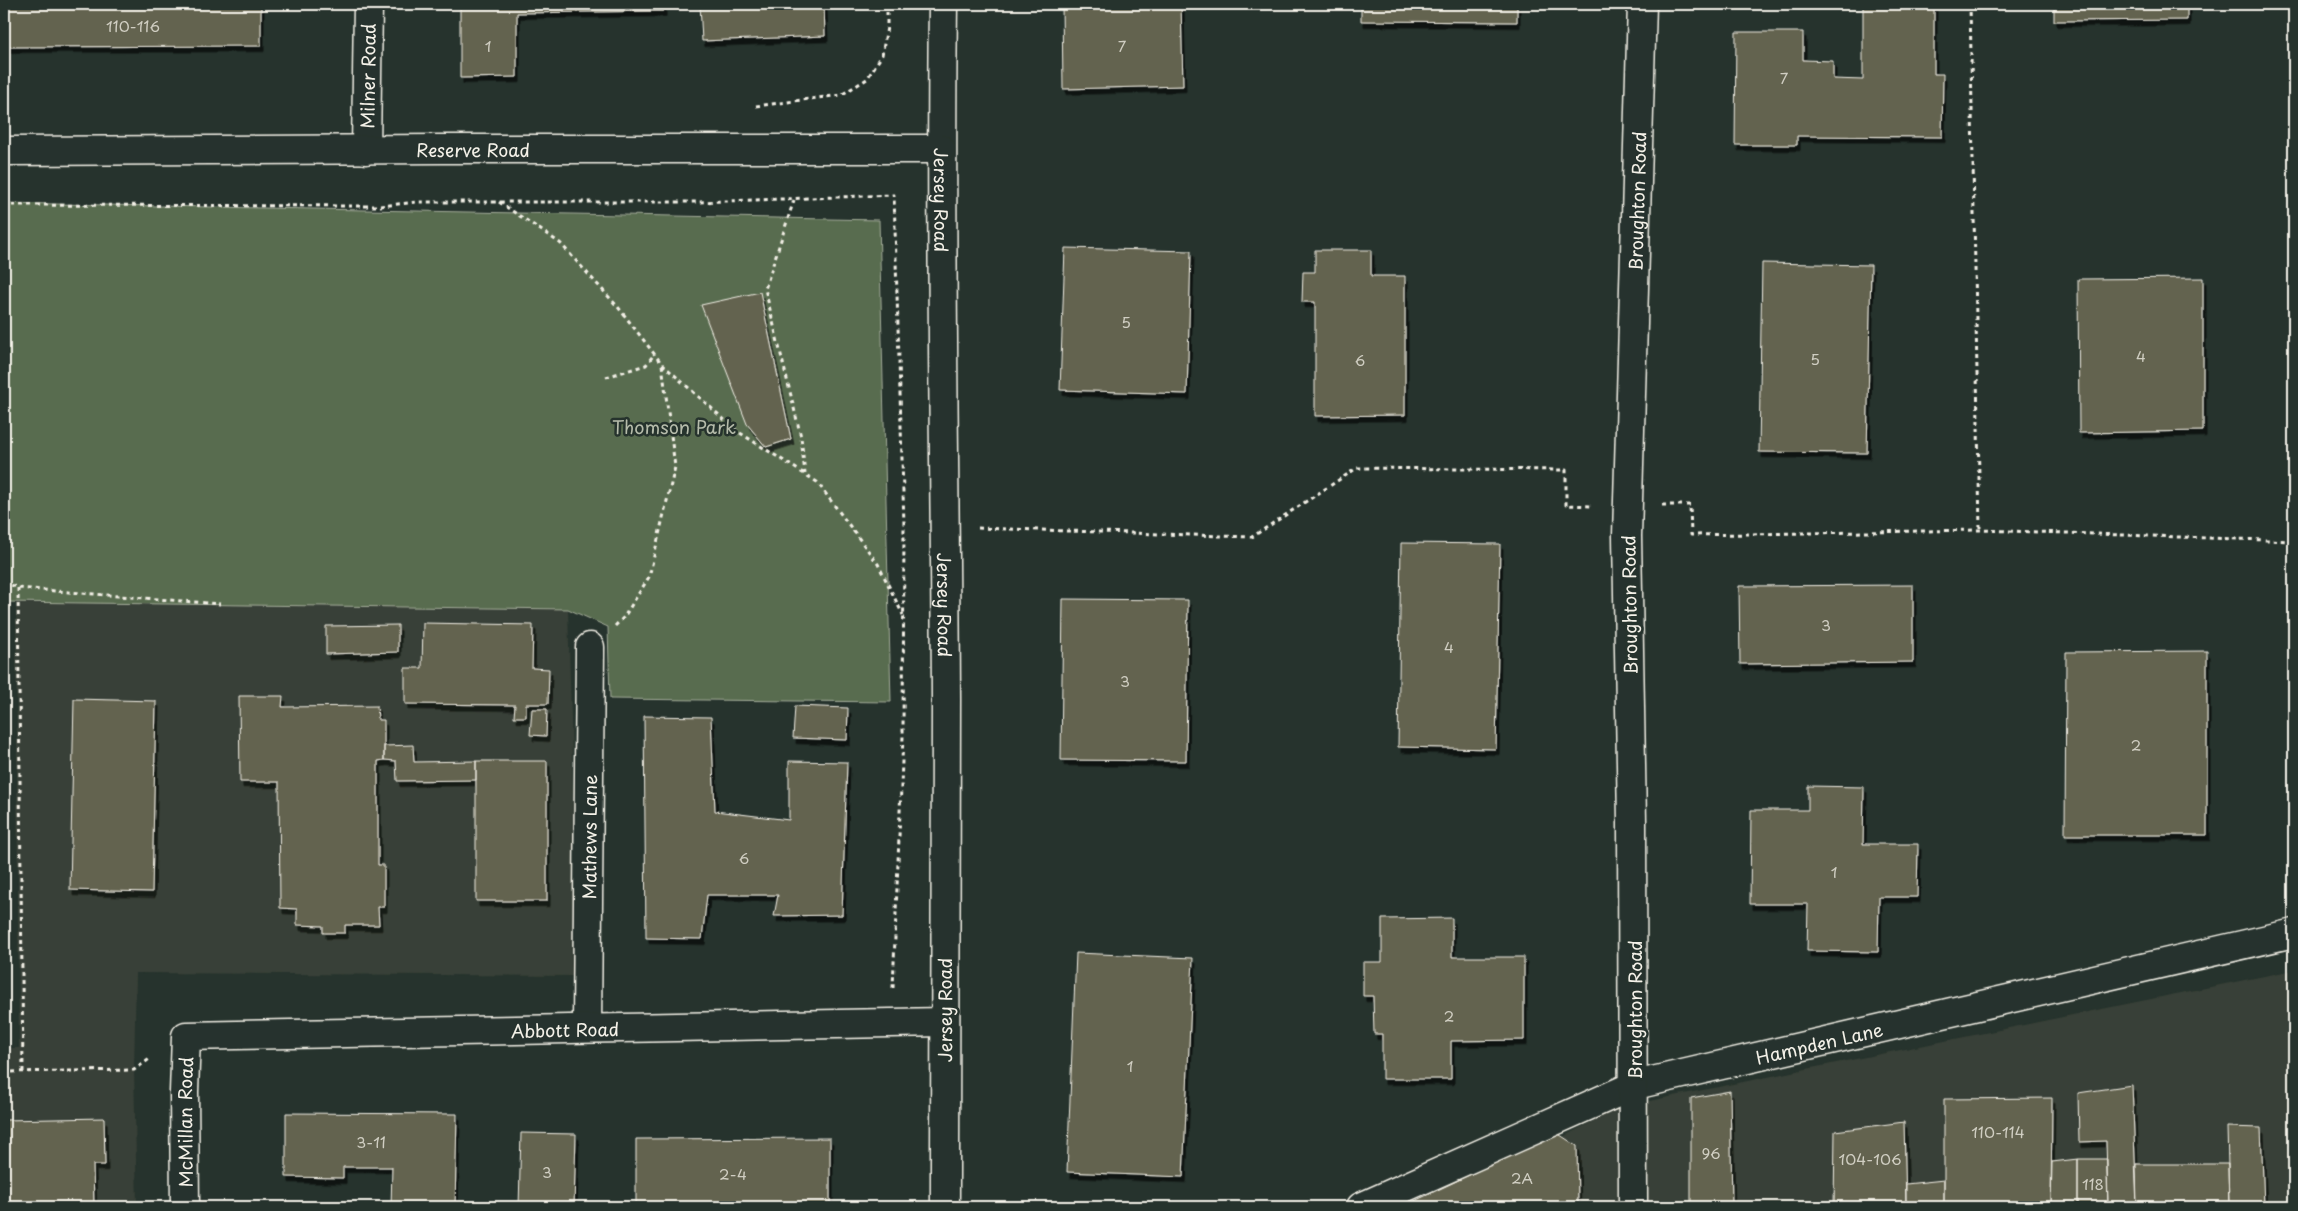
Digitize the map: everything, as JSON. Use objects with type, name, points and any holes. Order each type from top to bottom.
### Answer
[{"type":"street","name":"Milner Road","points":[[366,150],[368,4]]},
{"type":"street","name":"Jersey Road","points":[[943,4],[941,149],[944,527],[945,1207]]},
{"type":"street","name":"Broughton Road","points":[[1634,1207],[1635,1085],[1628,506],[1642,4]]},
{"type":"street","name":"Reserve Road","points":[[4,152],[941,149]]},
{"type":"street","name":"Mathews Lane","points":[[587,1028],[590,646]]},
{"type":"street","name":"Hampden Lane","points":[[1361,1207],[1635,1085],[2294,933]]},
{"type":"street","name":"Abbott Road","points":[[186,1036],[944,1022]]},
{"type":"street","name":"McMillan Road","points":[[185,1207],[184,1092],[186,1036]]},
{"type":"path","points":[[756,106],[841,95],[867,79],[882,54],[887,27],[887,4]]},
{"type":"path","points":[[1970,4],[1980,530]]},
{"type":"path","points":[[4,205],[241,207],[499,202],[794,200],[894,196],[904,525],[903,736],[893,996]]},
{"type":"path","points":[[794,200],[766,289],[801,437],[805,475]]},
{"type":"path","points":[[499,202],[560,243],[618,307],[662,364],[737,431],[817,482],[878,564],[903,616]]},
{"type":"path","points":[[606,377],[646,365],[655,353]]},
{"type":"path","points":[[590,646],[624,617],[649,577],[675,467],[662,364]]},
{"type":"path","points":[[904,525],[1252,538],[1357,468],[1566,470],[1566,505],[1690,505],[1691,535],[1980,530],[2294,541]]},
{"type":"path","points":[[4,582],[18,588],[220,604]]},
{"type":"path","points":[[18,588],[23,1072]]},
{"type":"path","points":[[4,1072],[134,1070],[186,1036]]},
{"type":"shaded area","points":[[16,602],[568,609],[578,976],[136,973],[134,1070],[137,1207],[4,1207],[4,1048],[19,1048]]},
{"type":"shaded area","points":[[2294,970],[2294,1207],[1428,1207],[1620,1107]]},
{"type":"green space","name":"Thomson Park","points":[[4,203],[879,220],[891,702],[610,699],[608,627],[568,609],[4,602]]},
{"type":"building","points":[[4,4],[261,4],[261,46],[4,47]]},
{"type":"building","points":[[460,4],[663,4],[663,11],[517,13],[517,77],[460,78]]},
{"type":"building","points":[[700,4],[824,4],[825,36],[702,41]]},
{"type":"building","points":[[1062,4],[1181,4],[1183,86],[1063,89]]},
{"type":"building","points":[[1361,4],[1517,4],[1517,22],[1361,21]]},
{"type":"building","points":[[1863,4],[1934,4],[1934,74],[1943,74],[1942,137],[1797,136],[1797,145],[1735,145],[1736,32],[1803,32],[1803,60],[1833,61],[1833,79],[1863,80]]},
{"type":"building","points":[[2054,4],[2187,4],[2187,20],[2054,21]]},
{"type":"building","points":[[1065,248],[1191,251],[1187,394],[1060,390]]},
{"type":"building","points":[[1315,250],[1371,250],[1371,276],[1405,276],[1405,415],[1315,416],[1315,302],[1302,302],[1303,272],[1315,272]]},
{"type":"building","points":[[1762,263],[1871,265],[1867,453],[1759,452]]},
{"type":"building","points":[[2203,278],[2203,431],[2079,433],[2078,279]]},
{"type":"building","points":[[760,292],[791,439],[766,447],[747,424],[701,305]]},
{"type":"building","points":[[1401,543],[1500,544],[1496,749],[1398,747]]},
{"type":"building","points":[[1913,585],[1913,662],[1740,664],[1739,586]]},
{"type":"building","points":[[1063,599],[1188,600],[1186,761],[1061,760]]},
{"type":"building","points":[[423,623],[533,625],[532,668],[549,669],[548,704],[526,704],[526,717],[514,717],[515,705],[405,704],[405,668],[422,668]]},
{"type":"building","points":[[398,625],[398,652],[326,654],[326,626]]},
{"type":"building","points":[[2207,651],[2207,835],[2065,835],[2066,652]]},
{"type":"building","points":[[239,696],[283,696],[282,707],[377,706],[378,720],[384,720],[384,760],[378,761],[378,865],[384,865],[384,907],[378,907],[379,925],[345,925],[345,933],[323,933],[323,926],[297,925],[297,909],[280,908],[279,782],[240,782]]},
{"type":"building","points":[[74,699],[156,701],[152,892],[70,890]]},
{"type":"building","points":[[795,706],[848,708],[847,740],[793,738]]},
{"type":"building","points":[[532,709],[547,709],[546,736],[530,735]]},
{"type":"building","points":[[644,716],[711,717],[715,811],[789,820],[789,761],[847,762],[842,915],[774,916],[778,895],[707,895],[702,939],[646,938]]},
{"type":"building","points":[[413,745],[414,762],[476,761],[476,780],[397,781],[396,761],[384,760],[384,746]]},
{"type":"building","points":[[476,761],[547,761],[547,901],[476,901]]},
{"type":"building","points":[[1808,786],[1864,787],[1863,844],[1918,844],[1917,897],[1879,897],[1878,952],[1807,951],[1808,904],[1750,904],[1751,810],[1808,810]]},
{"type":"building","points":[[1452,918],[1452,957],[1524,957],[1524,1040],[1451,1041],[1451,1079],[1382,1079],[1382,1034],[1374,1034],[1373,996],[1363,996],[1363,962],[1382,962],[1382,919]]},
{"type":"building","points":[[1076,953],[1193,958],[1183,1177],[1067,1172]]},
{"type":"building","points":[[2132,1085],[2137,1207],[2108,1207],[2106,1141],[2079,1142],[2078,1093]]},
{"type":"building","points":[[1730,1091],[1732,1207],[1691,1207],[1691,1098]]},
{"type":"building","points":[[2052,1098],[2051,1207],[1944,1207],[1944,1099]]},
{"type":"building","points":[[286,1113],[457,1114],[455,1207],[391,1207],[392,1167],[343,1167],[343,1178],[286,1177]]},
{"type":"building","points":[[104,1118],[105,1165],[93,1165],[94,1207],[4,1207],[4,1120]]},
{"type":"building","points":[[1904,1122],[1906,1207],[1834,1207],[1835,1131]]},
{"type":"building","points":[[2227,1127],[2261,1128],[2264,1207],[2229,1207]]},
{"type":"building","points":[[521,1133],[576,1134],[574,1207],[519,1207]]},
{"type":"building","points":[[1557,1133],[1577,1146],[1578,1207],[1402,1207]]},
{"type":"building","points":[[830,1138],[830,1207],[636,1207],[636,1139]]},
{"type":"building","points":[[2078,1159],[2078,1207],[2051,1207],[2052,1162]]},
{"type":"building","points":[[2078,1159],[2107,1159],[2108,1207],[2078,1207]]},
{"type":"building","points":[[2136,1164],[2228,1164],[2229,1207],[2137,1207]]},
{"type":"building","points":[[1944,1180],[1944,1207],[1906,1207],[1906,1184]]}]
